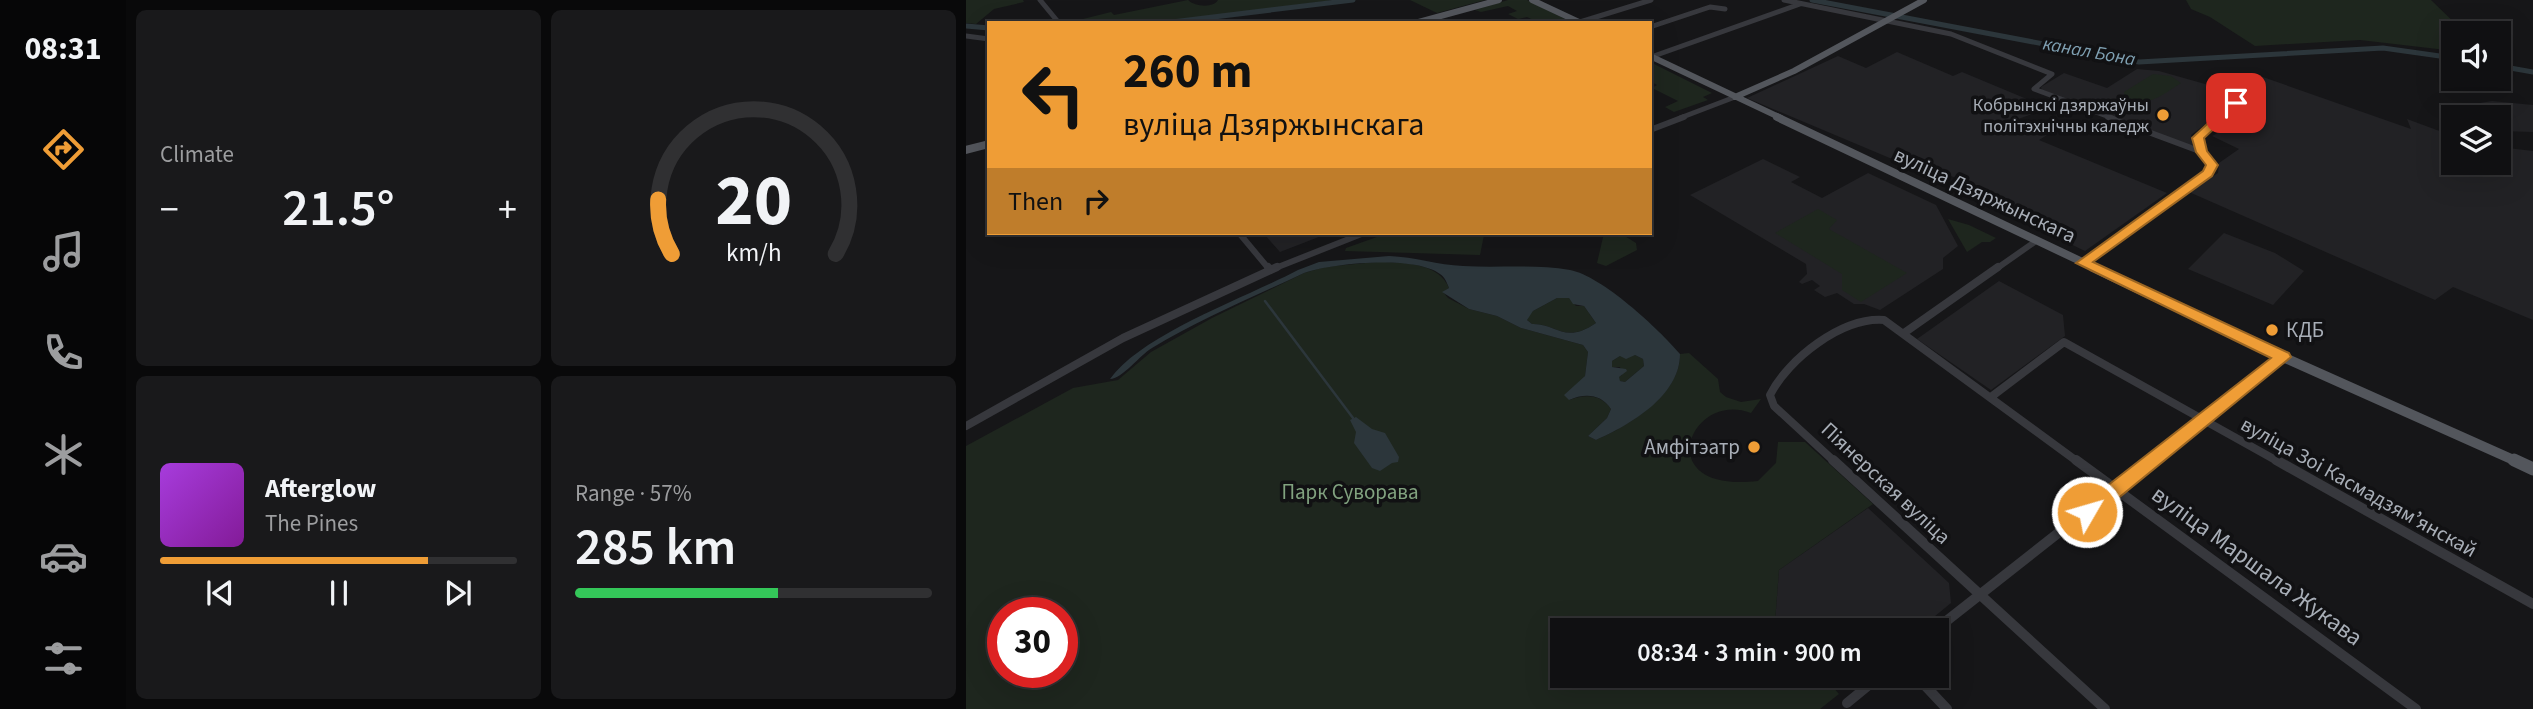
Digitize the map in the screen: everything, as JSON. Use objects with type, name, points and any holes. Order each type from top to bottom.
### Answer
[{"type":"main road","points":[[1422,21],[1499,0]]},
{"type":"main road","points":[[1532,0],[1576,21]]},
{"type":"main road","points":[[1735,97],[1790,73],[1924,0]]},
{"type":"main road","name":"вуліца Дзяржынскага","points":[[1652,56],[2283,357],[2533,470]]},
{"type":"main road","points":[[966,150],[987,145]]},
{"type":"street","points":[[1040,0],[1057,21]]},
{"type":"street","points":[[1586,21],[1651,0]]},
{"type":"street","points":[[1784,0],[1951,34],[2052,74],[2034,89],[2202,152]]},
{"type":"street","points":[[1652,56],[1801,3]]},
{"type":"street","points":[[1652,26],[1710,7],[1725,9]]},
{"type":"street","points":[[966,36],[987,39]]},
{"type":"street","points":[[1652,129],[1735,97]]},
{"type":"street","points":[[2083,263],[2208,173],[2212,165],[2202,152],[2199,136],[2236,103]]},
{"type":"street","points":[[1241,235],[1270,270]]},
{"type":"street","points":[[966,426],[1123,338],[1270,270],[1359,235]]},
{"type":"street","points":[[1904,333],[2036,241]]},
{"type":"street","name":"Піянерская вуліца","points":[[1904,333],[1878,318],[1859,323],[1797,359],[1774,386],[1770,401],[2105,709]]},
{"type":"street","name":"вуліца Маршала Жукава","points":[[1904,333],[2416,709]]},
{"type":"street","name":"вуліца Зоі Касмадзямʼянскай","points":[[1991,397],[2064,342],[2533,604]]},
{"type":"street","points":[[1949,618],[2283,357]]},
{"type":"street","points":[[1847,703],[1865,688]]},
{"type":"street","points":[[1927,688],[1947,709]]},
{"type":"shaded area","points":[[1897,52],[1953,76],[1962,72],[2041,105],[2035,113],[2010,122],[2047,135],[2039,140],[2167,193],[2085,251],[1967,194],[1977,187],[1951,176],[1942,180],[1747,98],[1838,56],[1866,68]]},
{"type":"shaded area","name":"Кобрынскі дзяржаўны політэхнічны каледж","points":[[2137,69],[2159,71],[2244,95],[2191,135],[2195,143],[2191,146],[2042,91],[2041,87],[2064,73],[2107,88]]},
{"type":"shaded area","points":[[2257,75],[2411,129],[2407,119],[2441,132],[2441,175],[2511,175],[2511,148],[2533,151],[2533,320],[2453,287],[2435,300],[2189,192],[2218,173],[2219,163],[2239,149],[2212,136],[2248,117],[2249,90],[2254,87],[2249,79]]},
{"type":"shaded area","points":[[2492,101],[2533,105],[2533,132],[2511,131],[2511,105],[2468,105]]},
{"type":"shaded area","points":[[1763,159],[1800,177],[1791,182],[1822,198],[1868,173],[1936,205],[1958,246],[1943,258],[1943,269],[1880,310],[1864,304],[1854,304],[1837,293],[1825,297],[1814,290],[1820,286],[1812,280],[1802,284],[1799,282],[1807,274],[1806,264],[1690,195]]},
{"type":"shaded area","points":[[2224,233],[2275,253],[2304,271],[2273,305],[2188,269]]},
{"type":"shaded area","points":[[1265,235],[1324,235],[1280,252]]},
{"type":"shaded area","points":[[1389,256],[1454,265],[1570,270],[1598,282],[1644,318],[1680,354],[1678,369],[1672,383],[1651,407],[1596,440],[1588,436],[1607,418],[1611,409],[1602,400],[1592,396],[1569,400],[1564,395],[1585,376],[1588,352],[1583,345],[1521,328],[1497,316],[1469,309],[1442,292],[1449,288],[1446,280],[1428,268],[1412,264],[1373,263],[1334,266],[1304,273],[1170,337],[1147,351],[1120,375],[1110,379],[1125,363],[1170,332],[1319,262]],"holes":[[[1557,298],[1569,298],[1573,304],[1584,306],[1596,323],[1568,333],[1532,324],[1527,320],[1533,311]],[[1635,355],[1643,359],[1644,366],[1625,382],[1620,381],[1619,377],[1627,371],[1612,367],[1612,361],[1620,356],[1626,359]]]},
{"type":"shaded area","points":[[1999,281],[2063,315],[2065,336],[1991,390],[1917,339]]},
{"type":"shaded area","points":[[1356,417],[1372,429],[1385,433],[1399,457],[1398,462],[1380,471],[1372,468],[1354,443],[1356,432],[1350,420]]},
{"type":"shaded area","points":[[1868,508],[1949,583],[1951,603],[1933,618],[1775,618],[1779,570]]},
{"type":"green space","points":[[966,0],[1024,2],[994,9],[976,24],[966,23]]},
{"type":"green space","points":[[1188,0],[1204,6],[1218,0],[1335,0],[1167,21],[1083,19],[1111,12],[1114,15]]},
{"type":"green space","points":[[1410,0],[1485,0],[1437,13]]},
{"type":"green space","points":[[1508,0],[1527,0],[1569,21],[1536,21],[1527,17],[1518,19],[1508,14],[1517,11],[1508,6],[1481,12],[1475,10]]},
{"type":"green space","points":[[2186,0],[2431,0],[2453,21],[2441,21],[2441,49],[2360,40],[2255,46],[2210,17],[2191,9]]},
{"type":"green space","points":[[1652,63],[1712,93],[1703,97],[1708,100],[1674,112],[1665,107],[1678,101],[1652,88],[1657,85],[1652,82]]},
{"type":"green space","points":[[2153,74],[2171,76],[2181,83],[2146,101],[2132,99],[2124,94],[2124,92]]},
{"type":"green space","points":[[1818,209],[1837,220],[1829,229],[1907,273],[1861,302],[1842,290],[1842,274],[1775,233]]},
{"type":"green space","points":[[1948,219],[1969,225],[1996,238],[1990,242],[1982,242],[1967,252]]},
{"type":"green space","points":[[1382,235],[1484,235],[1480,255],[1345,251],[1346,248]]},
{"type":"green space","points":[[1604,235],[1623,235],[1636,243],[1637,250],[1606,266],[1597,263]]},
{"type":"green space","name":"Парк Суворава","points":[[1376,262],[1418,265],[1444,279],[1449,288],[1443,292],[1448,298],[1469,309],[1497,316],[1521,328],[1583,345],[1588,352],[1585,376],[1569,400],[1581,397],[1598,398],[1611,409],[1607,418],[1588,436],[1596,440],[1651,407],[1672,383],[1680,354],[1689,353],[1718,379],[1720,392],[1726,397],[1741,402],[1761,399],[1751,413],[1729,410],[1711,415],[1697,427],[1690,443],[1691,459],[1702,472],[1724,481],[1758,481],[1776,463],[1778,442],[1805,442],[1873,504],[1779,570],[1775,618],[1550,618],[1550,688],[1834,688],[1839,694],[1820,709],[966,709],[966,446],[1073,388],[1118,380],[1151,352],[1212,318],[1304,273],[1325,267]]},
{"type":"green space","points":[[1557,298],[1569,298],[1576,306],[1584,306],[1596,323],[1568,333],[1532,324],[1526,319],[1533,311]]},
{"type":"green space","points":[[1635,355],[1643,359],[1644,366],[1625,382],[1620,381],[1620,367],[1611,367],[1612,361],[1620,356]]},
{"type":"waterway","name":"канал Бона","points":[[1180,21],[1353,0]]},
{"type":"waterway","name":"канал Бона","points":[[1812,0],[2139,62],[2383,48],[2441,56]]},
{"type":"waterway","name":"канал Бона","points":[[966,26],[987,28]]},
{"type":"waterway","name":"канал Бона","points":[[2511,68],[2533,72]]},
{"type":"waterway","points":[[1265,301],[1353,418]]},
{"type":"place","name":"Кобрынскі дзяржаўны політэхнічны каледж","points":[[2163,115]]},
{"type":"place","name":"КДБ","points":[[2272,330]]},
{"type":"place","name":"Амфітэатр","points":[[1754,447]]},
{"type":"route","points":[[2087,512],[2283,357],[2083,263],[2212,169],[2202,152],[2198,138],[2236,103]]}]
